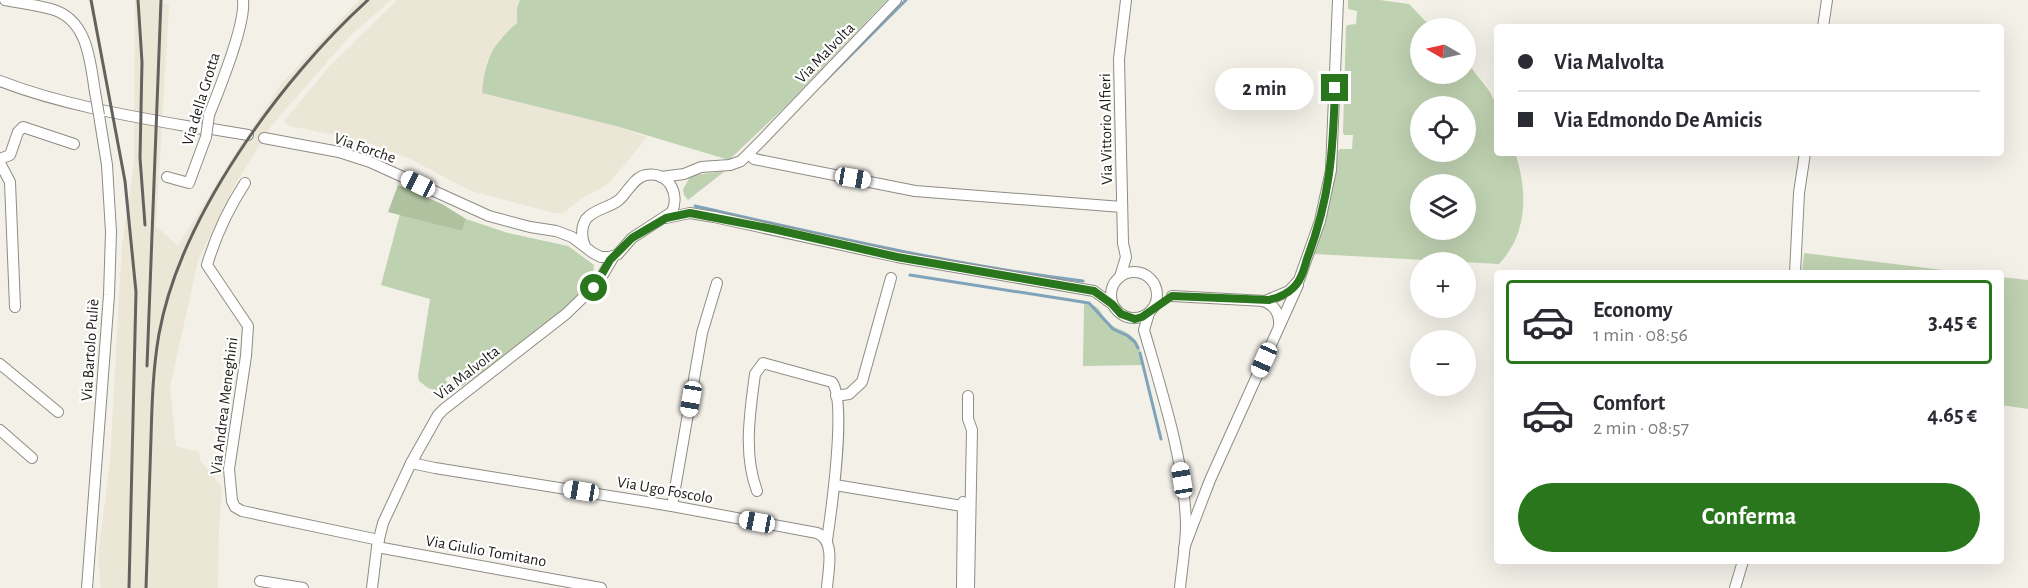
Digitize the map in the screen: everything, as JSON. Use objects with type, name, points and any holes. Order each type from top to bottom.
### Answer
[{"type":"street","name":"Via Bartolo Puliè","points":[[5,0],[53,10],[66,15],[77,26],[87,45],[107,165],[111,232],[110,274],[87,588]]},
{"type":"street","name":"Via della Grotta","points":[[167,177],[189,183],[207,132],[209,115],[240,28],[244,8],[243,0]]},
{"type":"street","name":"Via Malvolta","points":[[584,223],[592,214],[622,198],[638,179],[646,175],[661,177],[684,174],[701,167],[730,165],[749,154],[896,0]]},
{"type":"street","name":"Via Vittorio Alfieri","points":[[1118,279],[1125,257],[1119,59],[1126,0]]},
{"type":"street","points":[[1184,548],[1210,480],[1288,310],[1323,211],[1331,170],[1338,0]]},
{"type":"street","points":[[1823,24],[1827,0]]},
{"type":"street","points":[[0,81],[33,94],[70,103],[207,132],[248,135]]},
{"type":"street","points":[[15,307],[10,182],[0,161],[10,155],[18,132],[24,127],[74,144]]},
{"type":"street","name":"Via Forche","points":[[264,138],[339,152],[370,162],[489,216],[556,231],[572,237],[589,250],[605,257],[614,256]]},
{"type":"street","points":[[749,154],[754,159],[915,191],[1122,207]]},
{"type":"street","points":[[1795,270],[1799,193],[1805,156]]},
{"type":"street","points":[[666,218],[674,209],[677,185],[684,174]]},
{"type":"street","points":[[661,177],[670,184],[675,196],[690,213],[897,257],[1094,291],[1144,330]]},
{"type":"street","name":"Via Andrea Meneghini","points":[[245,183],[228,208],[207,265],[248,326],[246,356],[229,469],[232,501],[235,507],[242,511],[378,544]]},
{"type":"street","name":"Via Malvolta","points":[[372,588],[378,544],[387,514],[427,433],[444,409],[566,314],[594,288],[614,256],[640,232],[666,218],[690,213]]},
{"type":"street","points":[[584,223],[582,235],[599,264],[601,278]]},
{"type":"street","name":"Via Forche","points":[[556,231],[567,230],[584,223]]},
{"type":"street","points":[[1125,257],[1138,273]]},
{"type":"street","points":[[1228,298],[1259,297],[1275,292],[1295,280],[1303,270]]},
{"type":"street","points":[[1263,301],[1278,297],[1292,289],[1303,270]]},
{"type":"street","points":[[1094,291],[1129,273],[1138,273],[1145,275],[1155,286],[1172,296],[1228,298],[1263,301],[1271,304],[1278,312],[1279,327]]},
{"type":"street","points":[[836,396],[849,394],[862,382],[891,278]]},
{"type":"street","points":[[1112,304],[1112,288],[1118,279]]},
{"type":"street","points":[[672,506],[702,333],[717,283]]},
{"type":"street","points":[[1155,286],[1157,293],[1144,330],[1175,444],[1182,485],[1186,524],[1180,588]]},
{"type":"street","points":[[1127,318],[1142,317],[1172,296]]},
{"type":"street","points":[[757,491],[752,472],[749,426],[755,374],[759,366],[763,363],[832,382],[835,386],[838,441],[835,485],[827,540],[827,588]]},
{"type":"street","points":[[0,364],[57,412]]},
{"type":"street","points":[[962,588],[972,430],[968,418],[968,396]]},
{"type":"street","points":[[0,430],[32,458]]},
{"type":"street","name":"Via Ugo Foscolo","points":[[411,463],[817,532],[827,540]]},
{"type":"street","points":[[1182,485],[1188,492],[1197,494],[1210,480]]},
{"type":"street","points":[[835,485],[967,507]]},
{"type":"street","points":[[967,507],[969,588]]},
{"type":"street","name":"Via Giulio Tomitano","points":[[378,544],[601,588]]},
{"type":"street","points":[[1735,588],[1742,564]]},
{"type":"street","points":[[260,581],[285,587],[303,588]]},
{"type":"shaded area","points":[[135,0],[156,0],[169,5],[156,226],[178,246],[282,83],[359,0],[391,0],[350,36],[271,126],[232,190],[198,261],[170,387],[176,446],[199,452],[200,460],[222,487],[218,588],[101,588],[98,557],[110,461],[122,245],[134,163]]},
{"type":"shaded area","points":[[397,0],[520,0],[517,9],[517,23],[501,38],[486,63],[482,93],[616,126],[647,137],[611,181],[582,198],[563,213],[554,213],[471,191],[410,159],[364,141],[290,126],[284,121],[329,67]]},
{"type":"green space","points":[[520,0],[887,0],[786,106],[729,160],[616,126],[482,93],[485,71],[491,54],[501,38],[517,23],[517,8]]},
{"type":"green space","points":[[1348,0],[1380,0],[1409,4],[1422,18],[1410,18],[1410,84],[1476,84],[1476,74],[1490,92],[1494,100],[1494,156],[1516,156],[1523,196],[1523,211],[1516,239],[1499,264],[1476,263],[1476,252],[1410,252],[1410,259],[1314,254],[1326,216],[1338,151],[1352,149],[1353,135],[1344,135],[1343,132],[1346,27],[1356,24],[1357,11],[1348,9]]},
{"type":"green space","points":[[725,171],[688,200],[684,195],[683,189],[689,179],[687,176]]},
{"type":"green space","points":[[398,185],[442,204],[466,219],[462,231],[388,212]]},
{"type":"green space","points":[[400,214],[462,231],[466,219],[508,233],[568,246],[594,265],[592,280],[587,292],[516,348],[461,387],[455,385],[449,376],[445,379],[453,391],[449,395],[428,388],[419,381],[418,376],[430,299],[381,285]]},
{"type":"green space","points":[[1804,253],[1943,270],[1802,270]]},
{"type":"green space","points":[[2004,277],[2028,280],[2028,409],[2004,405]]},
{"type":"green space","points":[[1084,303],[1098,308],[1110,324],[1135,340],[1140,348],[1143,365],[1083,366]]},
{"type":"waterway","points":[[823,83],[906,0]]},
{"type":"waterway","points":[[695,206],[937,258],[1083,281]]},
{"type":"waterway","points":[[910,275],[1089,303],[1113,329],[1128,336],[1138,348]]},
{"type":"waterway","points":[[1140,353],[1161,439]]},
{"type":"railway","points":[[91,0],[125,181],[136,292],[129,588]]},
{"type":"railway","points":[[138,0],[142,62],[140,158],[145,225]]},
{"type":"railway","points":[[147,366],[161,0]]},
{"type":"railway","points":[[146,588],[154,373],[159,334],[170,289],[188,244],[211,198],[239,153],[269,110],[302,69],[368,0]]},
{"type":"route","points":[[594,288],[610,260],[632,238],[666,218],[690,213],[897,257],[1094,291],[1127,318],[1142,317],[1172,296],[1269,300],[1281,296],[1296,285],[1316,236],[1331,170],[1335,88]]}]
